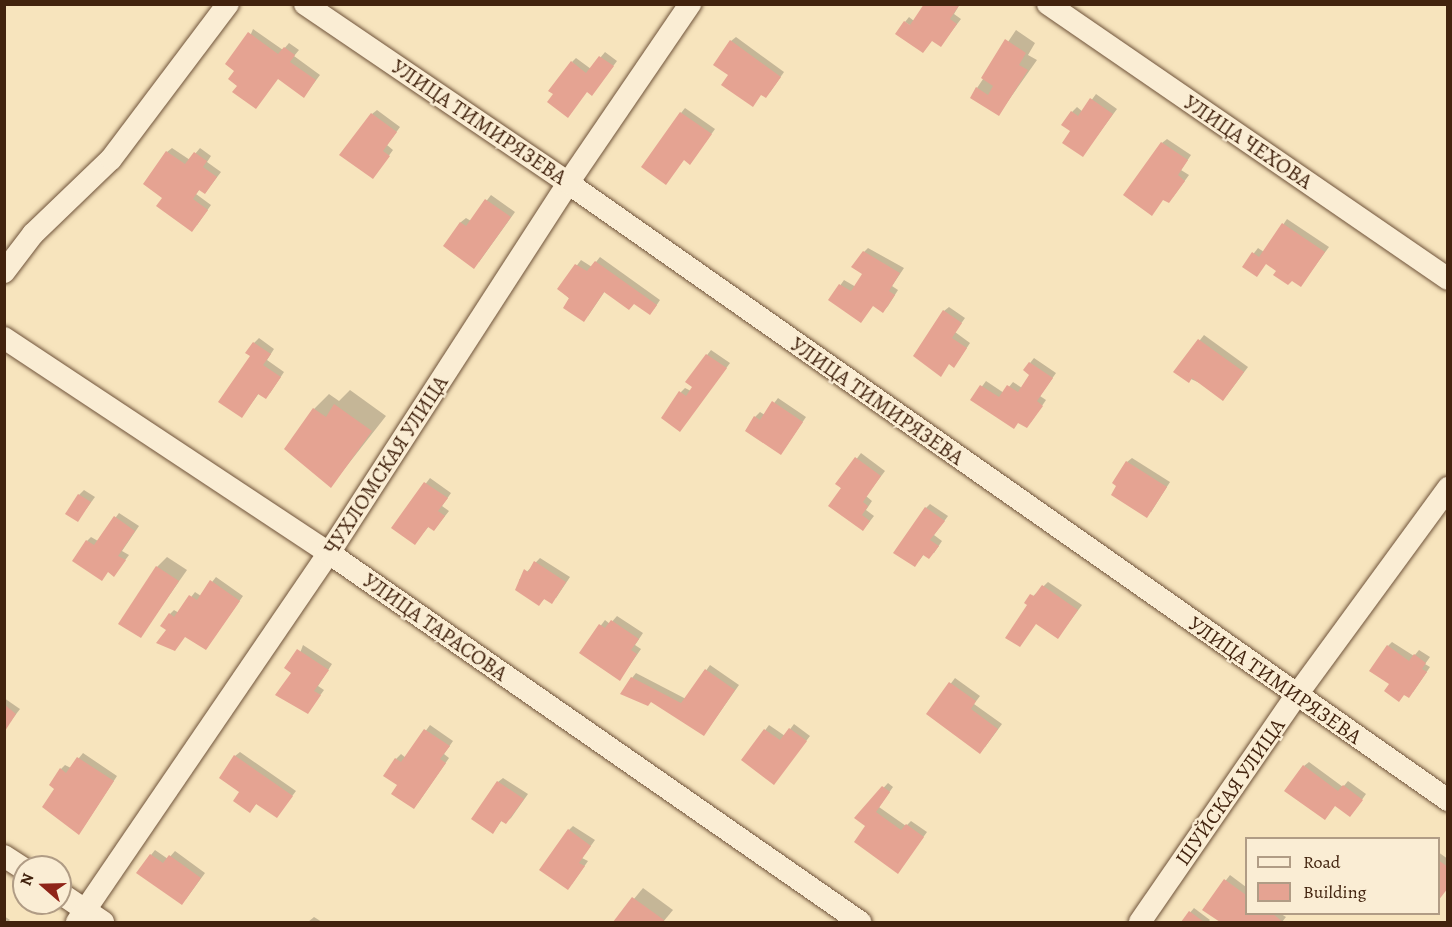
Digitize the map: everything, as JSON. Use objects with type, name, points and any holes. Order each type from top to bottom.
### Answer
[{"type":"street","points":[[4,272],[33,234],[111,159],[228,4]]},
{"type":"street","name":"УЛИЦА ТИМИРЯЗЕВА","points":[[304,4],[568,183],[1296,696],[1448,800]]},
{"type":"street","name":"ЧУХЛОМСКАЯ УЛИЦА","points":[[88,919],[329,553],[568,183],[690,4]]},
{"type":"street","name":"УЛИЦА ЧЕХОВА","points":[[1048,4],[1448,279]]},
{"type":"street","name":"УЛИЦА ТАРАСОВА","points":[[4,338],[329,553],[860,922]]},
{"type":"street","name":"ШУЙСКАЯ УЛИЦА","points":[[1140,922],[1296,696],[1448,488]]},
{"type":"street","points":[[72,904],[88,919]]},
{"type":"building","points":[[924,4],[960,4],[950,19],[957,24],[941,47],[932,41],[923,53],[895,34],[904,21],[910,25]]},
{"type":"building","points":[[248,32],[278,54],[284,47],[295,55],[290,62],[316,80],[304,98],[278,79],[256,109],[232,92],[237,86],[228,79],[234,71],[225,64]]},
{"type":"building","points":[[1005,39],[1026,53],[1019,65],[1028,70],[999,116],[970,98],[976,87],[988,95],[993,86],[981,78]]},
{"type":"building","points":[[730,40],[781,77],[766,98],[761,95],[753,107],[721,85],[728,75],[713,65]]},
{"type":"building","points":[[599,56],[614,66],[592,96],[587,92],[568,118],[547,102],[553,94],[548,91],[571,61],[586,73]]},
{"type":"building","points":[[1090,98],[1113,114],[1083,157],[1062,143],[1070,131],[1061,125],[1071,111],[1078,116]]},
{"type":"building","points":[[680,112],[712,134],[690,165],[684,160],[666,185],[641,167]]},
{"type":"building","points":[[371,113],[397,132],[383,151],[390,156],[373,179],[339,155]]},
{"type":"building","points":[[1161,142],[1188,160],[1178,175],[1185,181],[1169,203],[1163,200],[1152,216],[1123,195]]},
{"type":"building","points":[[166,151],[185,164],[194,152],[207,161],[203,167],[217,177],[205,194],[199,190],[193,199],[208,210],[192,232],[156,206],[162,198],[143,184]]},
{"type":"building","points":[[485,199],[511,217],[474,269],[443,246],[460,222],[466,226]]},
{"type":"building","points":[[1282,223],[1325,252],[1301,287],[1292,281],[1288,285],[1273,275],[1276,271],[1266,264],[1257,277],[1242,267],[1252,252],[1259,257]]},
{"type":"building","points":[[863,251],[900,273],[889,291],[895,295],[883,313],[873,306],[861,323],[828,300],[839,284],[851,291],[862,274],[851,267]]},
{"type":"building","points":[[595,261],[657,305],[650,315],[634,304],[629,310],[604,292],[584,322],[563,308],[569,298],[557,289],[575,264],[587,271]]},
{"type":"building","points":[[943,310],[962,323],[952,338],[967,348],[954,368],[949,364],[941,377],[913,356]]},
{"type":"building","points":[[1198,339],[1244,372],[1223,401],[1192,378],[1189,383],[1173,372]]},
{"type":"building","points":[[253,342],[271,354],[263,365],[281,377],[266,399],[258,394],[242,418],[218,402],[250,356],[245,353]]},
{"type":"building","points":[[706,354],[727,368],[680,432],[661,418],[679,391],[686,396],[692,387],[685,382]]},
{"type":"building","points":[[1029,362],[1053,378],[1037,401],[1043,406],[1027,428],[1018,423],[1014,429],[970,400],[980,385],[999,397],[1007,385],[1018,392],[1029,375],[1023,370]]},
{"type":"building","points":[[772,401],[803,422],[781,455],[745,431],[754,416],[760,420]]},
{"type":"building","points":[[334,404],[372,431],[331,488],[284,449],[313,408],[326,417]]},
{"type":"building","points":[[855,457],[881,476],[863,502],[868,506],[862,515],[870,521],[863,531],[828,506],[841,488],[835,484]]},
{"type":"building","points":[[1126,461],[1167,487],[1147,518],[1111,495],[1116,486],[1112,483]]},
{"type":"building","points":[[424,482],[448,498],[438,511],[445,516],[434,531],[428,527],[415,545],[391,528]]},
{"type":"building","points":[[78,494],[91,502],[78,522],[65,514]]},
{"type":"building","points":[[925,507],[945,521],[930,540],[939,546],[929,559],[923,555],[915,567],[893,553]]},
{"type":"building","points":[[114,516],[135,531],[118,556],[126,560],[114,577],[108,572],[102,581],[72,561],[86,540],[94,545]]},
{"type":"building","points":[[534,561],[566,582],[552,604],[544,599],[539,606],[515,590],[524,569],[528,572]]},
{"type":"building","points":[[156,566],[179,581],[141,638],[118,624]]},
{"type":"building","points":[[210,580],[240,601],[206,650],[185,637],[175,651],[156,643],[166,630],[160,626],[169,613],[174,617],[189,595],[197,600]]},
{"type":"building","points":[[1042,585],[1078,610],[1058,639],[1036,624],[1020,647],[1005,638],[1027,605],[1024,603],[1030,594],[1034,596]]},
{"type":"building","points":[[611,620],[639,639],[631,650],[637,654],[620,681],[579,653],[599,624],[605,628]]},
{"type":"building","points":[[1387,645],[1409,661],[1414,654],[1426,663],[1422,669],[1427,672],[1409,698],[1404,695],[1399,702],[1384,691],[1389,684],[1369,671]]},
{"type":"building","points":[[297,649],[329,670],[314,691],[321,695],[308,714],[275,695],[291,673],[284,668]]},
{"type":"building","points":[[705,669],[735,690],[704,736],[651,702],[648,706],[620,694],[631,677],[681,703]]},
{"type":"building","points":[[949,682],[976,701],[971,709],[998,729],[980,754],[926,714]]},
{"type":"building","points":[[5,705],[16,714],[5,731]]},
{"type":"building","points":[[789,728],[807,741],[774,785],[741,760],[764,729],[780,740]]},
{"type":"building","points":[[424,729],[450,746],[440,759],[446,763],[414,809],[391,794],[397,785],[383,776],[395,758],[401,762]]},
{"type":"building","points":[[234,755],[293,796],[277,818],[256,804],[250,813],[233,801],[239,792],[219,778]]},
{"type":"building","points":[[77,757],[114,781],[79,835],[42,807],[54,789],[49,785],[60,768],[66,773]]},
{"type":"building","points":[[1303,765],[1338,791],[1343,785],[1363,800],[1350,817],[1335,806],[1325,820],[1284,791]]},
{"type":"building","points":[[497,781],[524,799],[506,824],[501,821],[493,834],[471,819]]},
{"type":"building","points":[[882,786],[890,792],[876,812],[901,830],[906,824],[924,837],[898,874],[854,842],[865,826],[854,818]]},
{"type":"building","points":[[568,829],[591,846],[579,863],[585,866],[568,890],[539,870]]},
{"type":"building","points":[[150,854],[163,863],[169,855],[201,878],[182,905],[136,873]]},
{"type":"building","points":[[1440,861],[1448,867],[1448,888],[1440,898]]},
{"type":"building","points":[[1224,879],[1245,894],[1245,915],[1274,915],[1283,922],[1220,922],[1202,910]]},
{"type":"building","points":[[632,897],[664,920],[663,922],[613,922]]},
{"type":"building","points":[[1189,911],[1204,922],[1181,922]]}]
